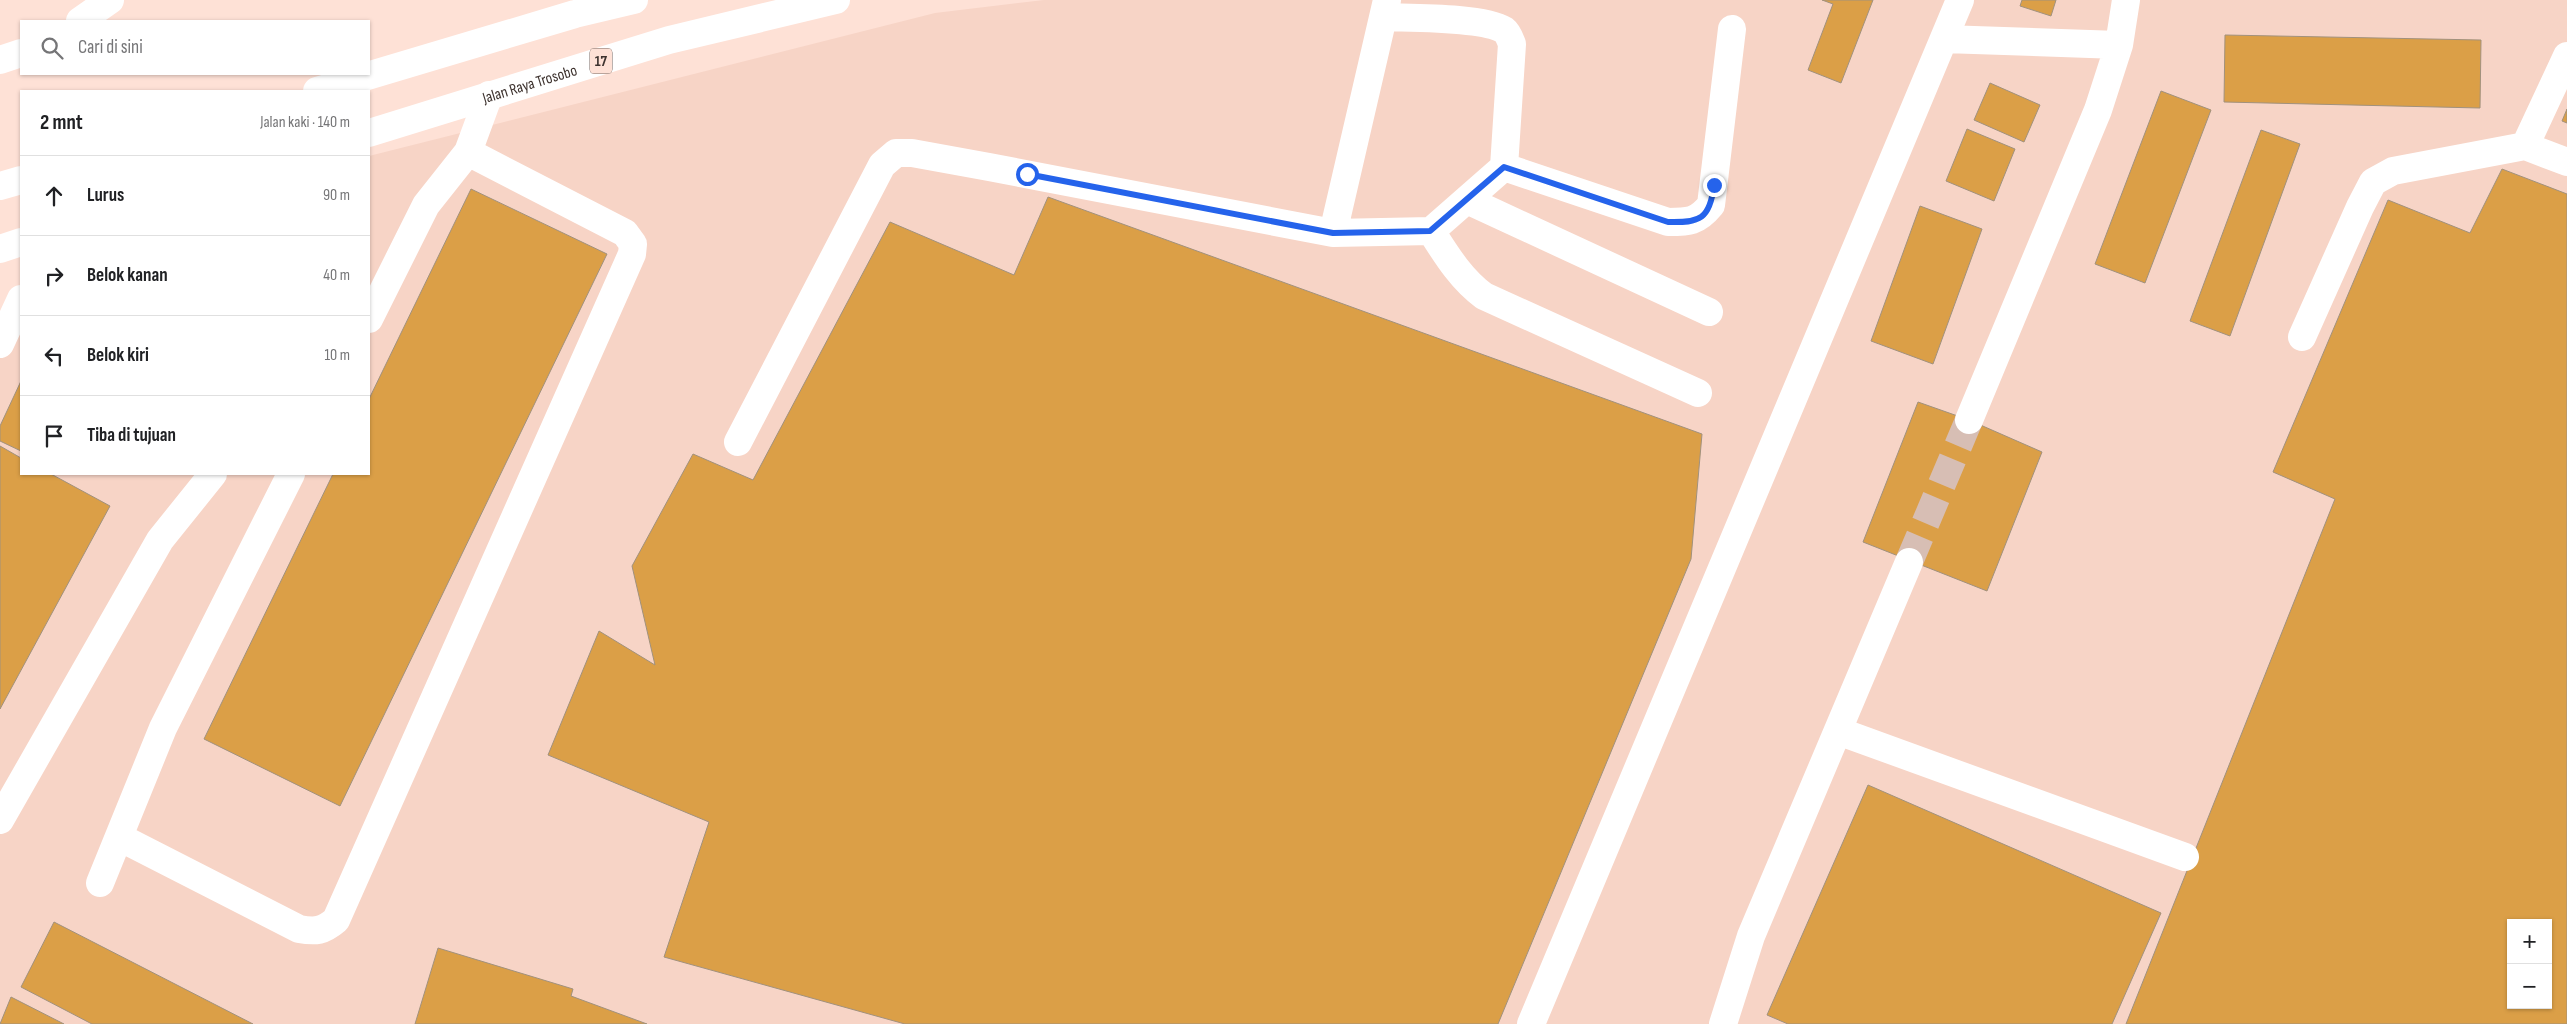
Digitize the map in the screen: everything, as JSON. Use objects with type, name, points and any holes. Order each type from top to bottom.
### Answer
[{"type":"main road","points":[[81,20],[110,0]]},
{"type":"main road","points":[[320,90],[575,14],[634,0]]},
{"type":"main road","name":"Jalan Raya Trosobo","points":[[370,132],[670,40],[836,0]]},
{"type":"main road","points":[[1531,1024],[1960,0]]},
{"type":"main road","points":[[1969,420],[2098,110],[2119,45],[2126,0]]},
{"type":"main road","points":[[738,442],[882,165],[896,153],[912,153],[989,167],[1333,233],[1430,231],[1504,167],[1512,44],[1507,32],[1494,25],[1386,8],[1333,233]]},
{"type":"main road","points":[[1504,167],[1668,222],[1687,222],[1702,217],[1712,205],[1732,29]]},
{"type":"main road","points":[[1944,39],[2119,45]]},
{"type":"main road","points":[[0,60],[20,53]]},
{"type":"main road","points":[[2525,146],[2567,56]]},
{"type":"main road","points":[[370,317],[426,205],[468,152],[489,95]]},
{"type":"main road","points":[[2302,337],[2373,182],[2393,171],[2525,146],[2567,162]]},
{"type":"main road","points":[[119,837],[299,929],[314,932],[325,930],[336,920],[632,254],[633,244],[625,233],[468,152]]},
{"type":"main road","points":[[0,186],[20,180]]},
{"type":"main road","points":[[1467,200],[1709,312]]},
{"type":"main road","points":[[1430,231],[1458,272],[1469,285],[1484,296],[1698,393]]},
{"type":"main road","points":[[0,249],[20,242]]},
{"type":"main road","points":[[0,344],[20,301]]},
{"type":"main road","points":[[0,820],[160,540],[212,475]]},
{"type":"main road","points":[[100,883],[163,728],[290,475]]},
{"type":"main road","points":[[1723,1024],[1750,936],[1909,562]]},
{"type":"main road","points":[[1838,731],[2185,857]]},
{"type":"shaded area","points":[[1044,0],[2567,0],[2567,1024],[0,1024],[0,312],[20,302],[20,475],[370,475],[370,156],[935,13]]},
{"type":"building","points":[[1822,0],[1873,0],[1841,83],[1808,70],[1833,4]]},
{"type":"building","points":[[2022,0],[2056,0],[2051,16],[2020,6]]},
{"type":"building","points":[[2225,35],[2481,40],[2480,108],[2224,102]]},
{"type":"building","points":[[1990,83],[2040,105],[2024,142],[1974,120]]},
{"type":"building","points":[[2161,91],[2211,110],[2145,283],[2095,264]]},
{"type":"building","points":[[2567,109],[2567,123],[2562,121]]},
{"type":"building","points":[[1967,129],[2015,149],[1994,201],[1946,181]]},
{"type":"building","points":[[2261,130],[2300,144],[2230,336],[2190,321]]},
{"type":"building","points":[[2502,169],[2567,194],[2567,1024],[2126,1024],[2335,499],[2273,472],[2388,200],[2470,233]]},
{"type":"building","points":[[471,189],[607,254],[340,806],[204,739],[333,475],[370,475],[370,397]]},
{"type":"building","points":[[1048,197],[1702,434],[1691,559],[1498,1024],[905,1024],[664,957],[709,822],[548,755],[599,631],[655,665],[632,566],[693,454],[753,480],[890,222],[1014,275]]},
{"type":"building","points":[[1920,206],[1982,229],[1933,364],[1871,341]]},
{"type":"building","points":[[20,383],[20,451],[0,441],[0,426]]},
{"type":"building","points":[[1918,402],[1969,420],[2042,452],[1987,591],[1863,542]]},
{"type":"building","points":[[0,446],[20,457],[20,475],[53,475],[110,506],[0,709]]},
{"type":"building","points":[[1868,785],[2161,913],[2112,1024],[1788,1024],[1767,1015]]},
{"type":"building","points":[[54,922],[253,1024],[92,1024],[21,987]]},
{"type":"building","points":[[438,948],[573,989],[571,996],[647,1024],[415,1024]]},
{"type":"building","points":[[11,997],[64,1024],[0,1024]]},
{"type":"tunnel","points":[[1909,562],[1969,420]]},
{"type":"route","points":[[1027,174],[1333,233],[1430,231],[1504,167],[1668,222],[1687,222],[1702,217],[1712,205],[1714,185]]}]
